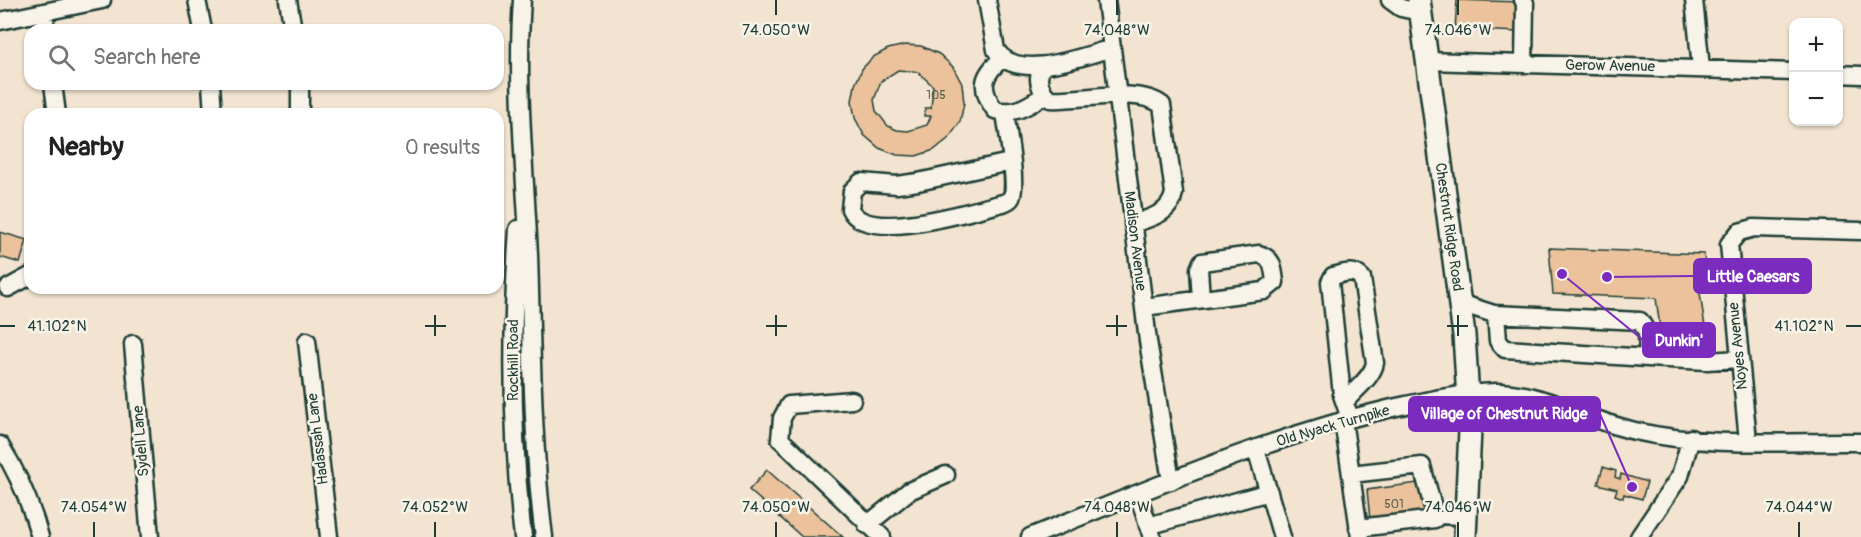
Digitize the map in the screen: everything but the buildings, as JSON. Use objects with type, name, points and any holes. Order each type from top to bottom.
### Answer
[{"type":"main road","name":"Chestnut Ridge Road","points":[[1419,6],[1464,333],[1468,394],[1467,527]]},
{"type":"street","points":[[0,21],[102,0]]},
{"type":"street","points":[[197,0],[202,24]]},
{"type":"street","points":[[288,0],[292,24]]},
{"type":"street","name":"Rockhill Road","points":[[522,0],[518,55],[524,147],[533,421],[544,537]]},
{"type":"street","points":[[987,0],[996,50],[1004,58],[1043,67],[1112,48]]},
{"type":"street","name":"Madison Avenue","points":[[1106,0],[1144,307],[1171,481]]},
{"type":"street","points":[[1390,0],[1401,8],[1419,6]]},
{"type":"street","points":[[1523,0],[1525,3],[1524,63]]},
{"type":"street","points":[[1694,0],[1701,68]]},
{"type":"street","points":[[44,13],[45,24]]},
{"type":"street","points":[[1004,58],[991,68],[985,79],[985,95],[995,110],[1005,113],[1026,108],[1047,97],[1138,95],[1153,98],[1162,105],[1174,193],[1172,205],[1162,213],[1133,224]]},
{"type":"street","name":"Gerow Avenue","points":[[1427,61],[1789,72]]},
{"type":"street","points":[[1043,67],[1039,78],[1047,97]]},
{"type":"street","points":[[1843,74],[1861,75]]},
{"type":"street","points":[[54,90],[56,108]]},
{"type":"street","points":[[211,90],[213,108]]},
{"type":"street","points":[[300,90],[300,108]]},
{"type":"street","points":[[1005,113],[1013,191],[1011,198],[1003,203],[899,227],[858,219],[850,210],[852,191],[861,182],[897,185],[1010,162]]},
{"type":"street","name":"Rockhill Road","points":[[523,537],[514,422],[513,323],[524,147]]},
{"type":"street","name":"Noyes Avenue","points":[[1748,441],[1729,244],[1739,232],[1754,228],[1861,231]]},
{"type":"street","points":[[1144,307],[1264,291],[1275,282],[1272,262],[1268,257],[1259,254],[1202,261],[1199,269],[1201,299]]},
{"type":"street","points":[[1346,401],[1358,384],[1373,371],[1375,363],[1362,278],[1359,274],[1348,272],[1333,276],[1330,282],[1342,395],[1346,401],[1351,474],[1359,533],[1435,519],[1422,466],[1351,474]]},
{"type":"street","points":[[3,290],[24,279]]},
{"type":"street","points":[[1460,303],[1495,314],[1640,321],[1647,332],[1648,358]]},
{"type":"street","points":[[1464,333],[1495,314]]},
{"type":"street","points":[[1495,314],[1498,341],[1505,349],[1707,361],[1739,359]]},
{"type":"street","name":"Hadassah Lane","points":[[307,342],[329,537]]},
{"type":"street","name":"Sydell Lane","points":[[133,344],[150,537]]},
{"type":"street","points":[[1340,378],[1358,384]]},
{"type":"street","name":"Old Nyack Turnpike","points":[[1030,537],[1256,449],[1346,419],[1468,394],[1497,392],[1525,396],[1634,431],[1691,438],[1861,442]]},
{"type":"street","points":[[852,400],[789,405],[782,418],[780,439],[882,537]]},
{"type":"street","points":[[1639,537],[1680,476],[1691,438]]},
{"type":"street","points":[[0,445],[14,467],[32,505],[40,537]]},
{"type":"street","points":[[1256,449],[1282,537]]},
{"type":"street","points":[[867,525],[909,491],[945,475]]},
{"type":"street","points":[[1138,494],[1150,531],[1269,492]]},
{"type":"street","points":[[1435,515],[1467,527]]},
{"type":"place","name":"Dunkin'","points":[[1562,274]]},
{"type":"place","name":"Little Caesars","points":[[1607,277]]},
{"type":"place","name":"Village of Chestnut Ridge","points":[[1632,487]]}]
